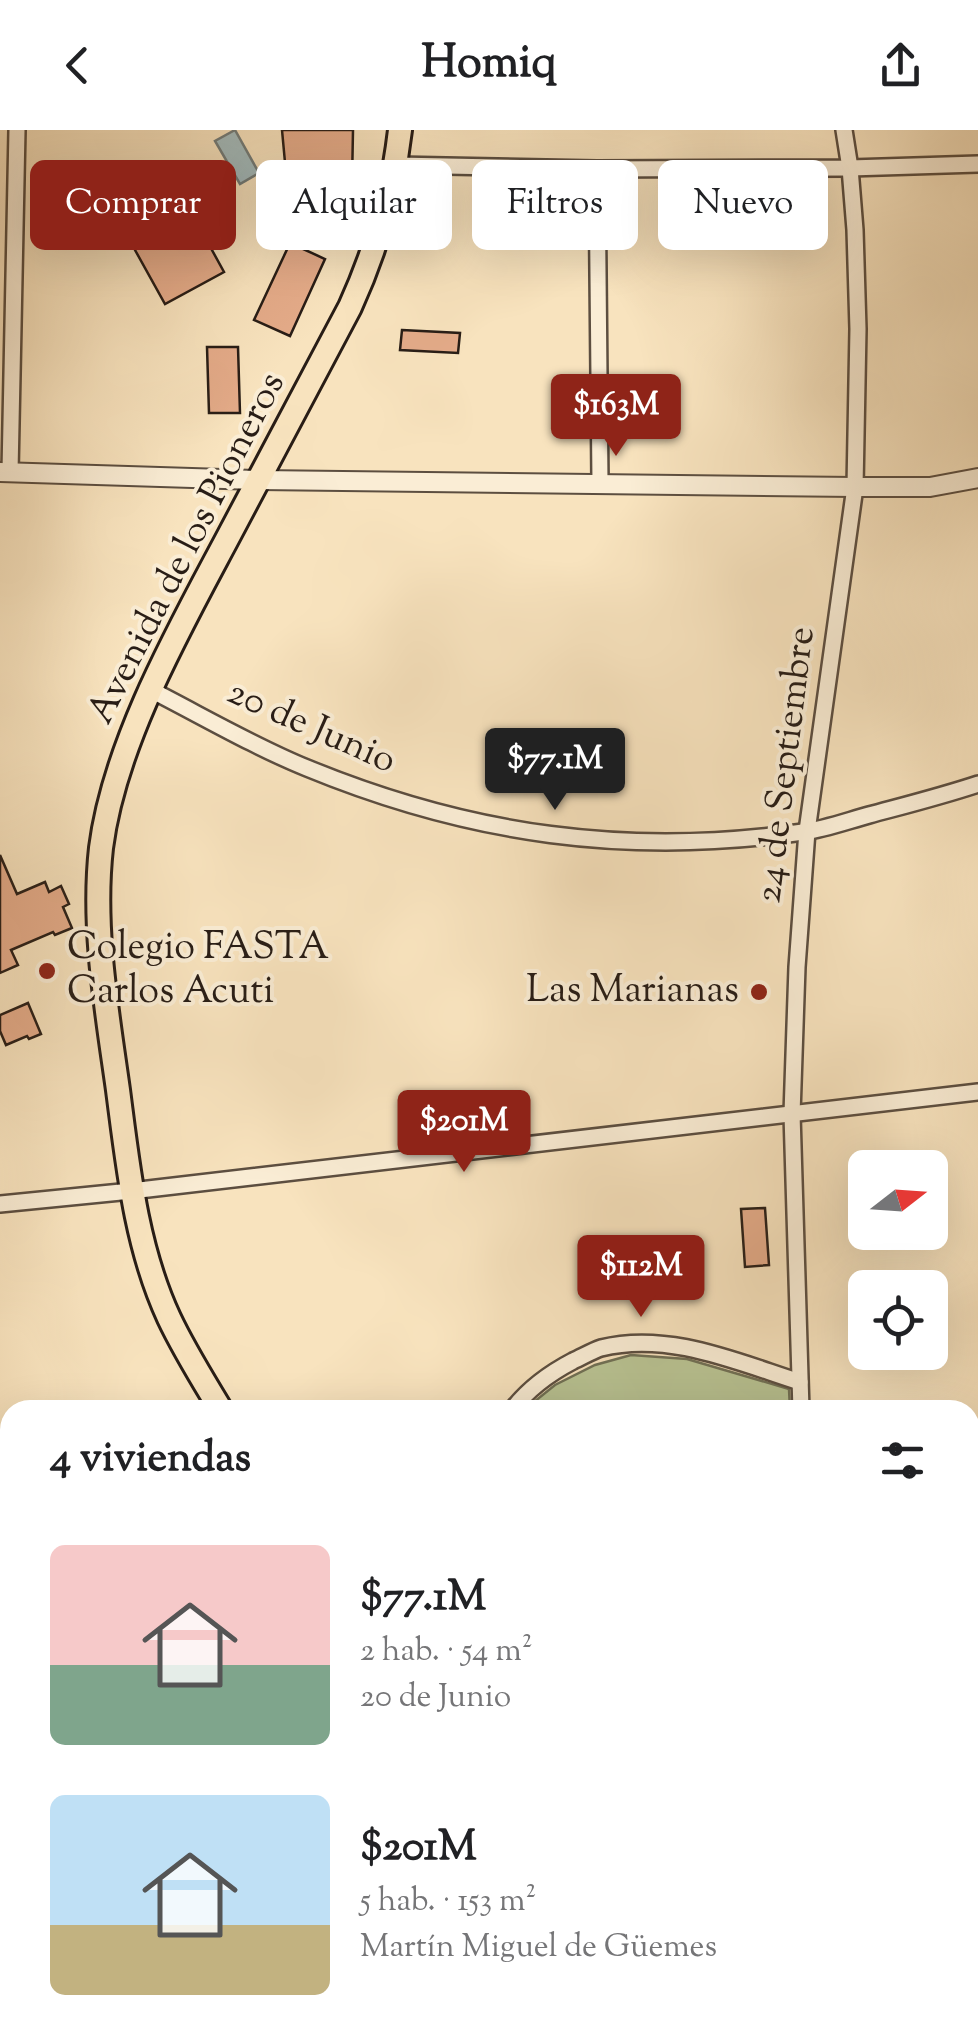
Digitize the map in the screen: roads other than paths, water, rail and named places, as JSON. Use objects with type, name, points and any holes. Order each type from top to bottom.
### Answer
[{"type":"main road","name":"Avenida de los Pioneros","points":[[397,160],[400,130]]},
{"type":"main road","name":"Avenida de los Pioneros","points":[[215,1400],[168,1316],[148,1264],[131,1191],[104,982],[101,852],[121,763],[151,690],[350,307],[374,250]]},
{"type":"street","points":[[17,130],[7,203],[5,472],[259,480],[930,487],[978,478]]},
{"type":"street","name":"24 de Septiembre","points":[[801,1400],[792,1114],[797,967],[807,832],[856,486],[855,230],[844,130]]},
{"type":"street","points":[[638,169],[978,164]]},
{"type":"street","points":[[599,250],[600,482]]},
{"type":"street","name":"20 de Junio","points":[[151,690],[303,767],[393,801],[526,832],[698,843],[807,832],[978,784]]},
{"type":"street","points":[[0,1204],[978,1092]]},
{"type":"street","points":[[520,1400],[554,1371],[599,1348],[639,1342],[694,1348],[800,1382]]},
{"type":"water","points":[[235,130],[256,168],[256,175],[240,184],[236,160],[226,160],[215,141]]},
{"type":"place","name":"Colegio FASTA Carlos Acuti","points":[[47,971]]},
{"type":"place","name":"Las Marianas","points":[[759,992]]}]
